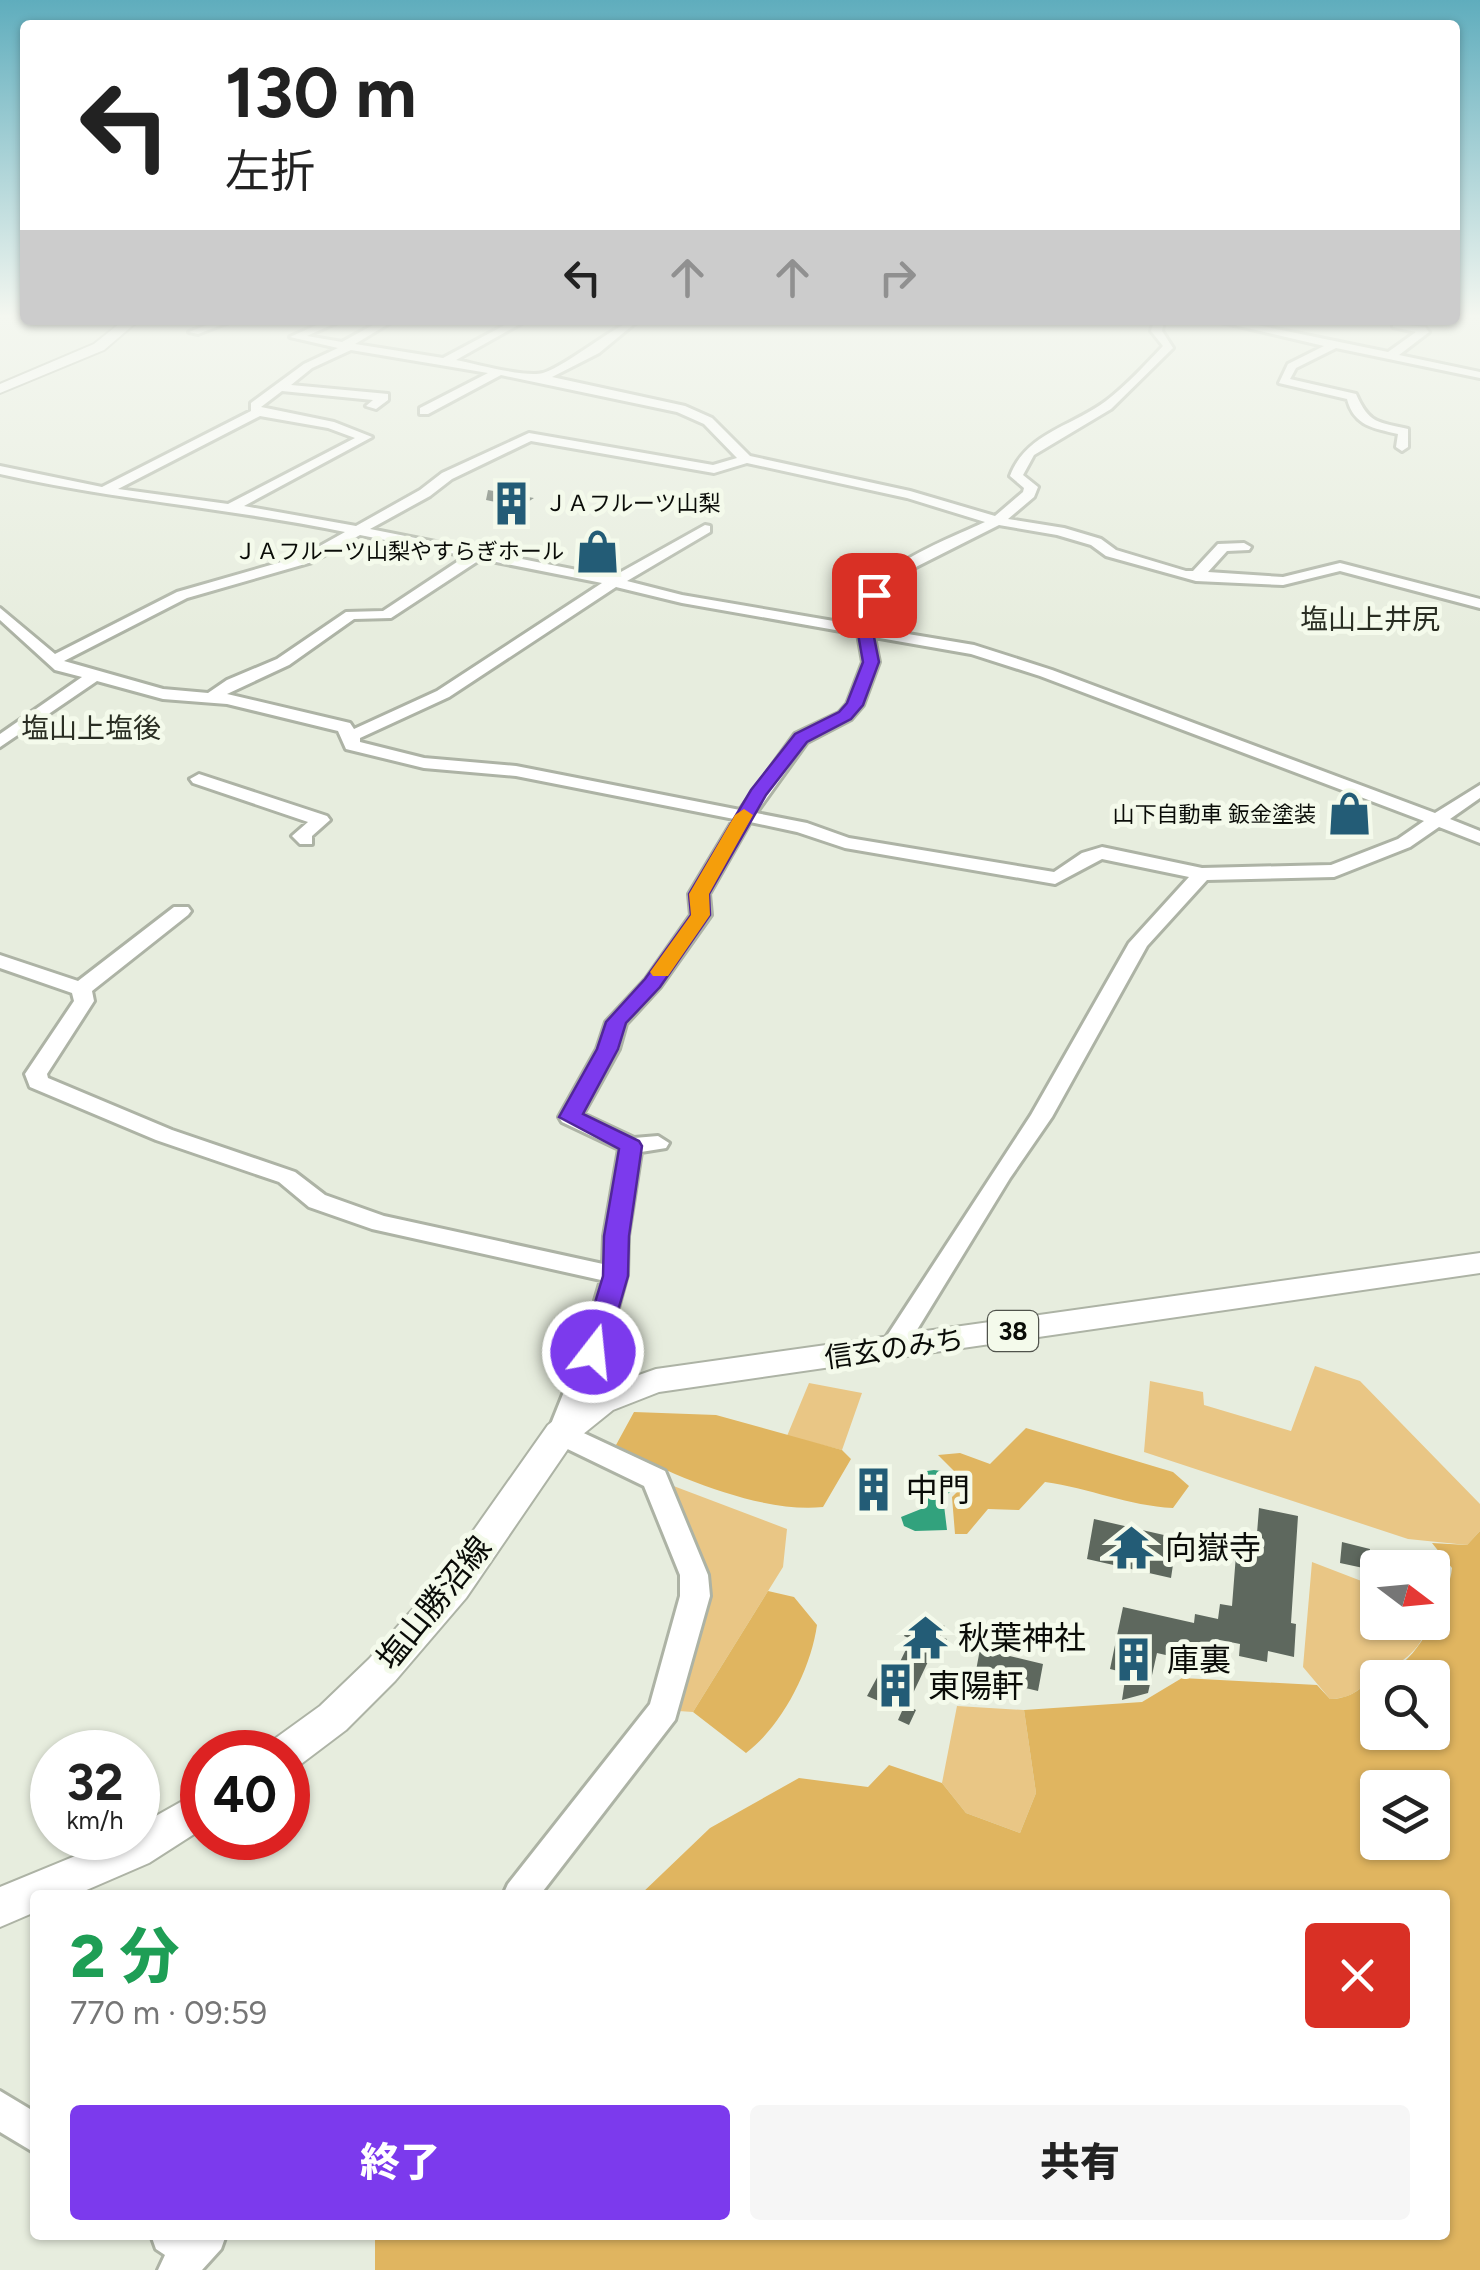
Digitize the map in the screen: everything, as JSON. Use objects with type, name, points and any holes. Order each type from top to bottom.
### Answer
[{"type":"main road","name":"信玄のみち","points":[[560,1434],[602,1401],[656,1381],[1480,1263]]},
{"type":"main road","name":"塩山勝沼線","points":[[310,1735],[333,1718],[441,1602],[528,1486],[560,1434]]},
{"type":"main road","points":[[43,1890],[135,1850],[180,1822]]},
{"type":"main road","points":[[1,1908],[30,1895]]},
{"type":"street","points":[[104,492],[237,422]]},
{"type":"street","points":[[233,506],[366,437],[309,422]]},
{"type":"street","points":[[709,422],[746,459]]},
{"type":"street","points":[[658,1143],[631,1146],[570,1117],[608,1049],[616,1022],[652,983],[700,915],[699,894],[742,818],[793,746],[845,716],[855,705],[871,662],[864,629],[868,603],[888,575],[997,521],[1031,490],[1015,473],[1039,446],[1080,422]]},
{"type":"street","points":[[1368,422],[1404,432],[1402,446]]},
{"type":"street","points":[[53,661],[182,594],[292,565],[425,494],[448,476],[528,437],[714,468],[746,459],[910,496],[997,521],[1059,531],[1096,542],[1111,552],[1196,577],[1284,581],[1340,567],[1480,604]]},
{"type":"street","points":[[0,470],[104,492],[233,506],[741,610],[944,643],[1046,673],[1480,838]]},
{"type":"street","points":[[352,736],[443,694],[614,582],[704,529]]},
{"type":"street","points":[[1196,577],[1223,546],[1244,547]]},
{"type":"street","points":[[211,698],[233,683],[283,662],[350,614],[386,615],[479,554]]},
{"type":"street","points":[[0,612],[53,661],[94,676],[180,697],[211,698],[344,727],[352,736],[352,745],[424,764],[516,771],[802,828],[846,843],[1056,878],[1067,875],[1088,855],[1102,853],[1202,874],[1334,871],[1404,843],[1476,798]]},
{"type":"street","points":[[0,742],[94,676]]},
{"type":"street","points":[[199,779],[224,791],[321,820],[301,836],[306,840]]},
{"type":"street","points":[[892,1350],[1001,1174],[1041,1118],[1139,942],[1202,874]]},
{"type":"street","points":[[80,989],[181,911]]},
{"type":"street","points":[[0,961],[80,989]]},
{"type":"street","points":[[80,989],[84,1001],[36,1074],[38,1082],[164,1135],[287,1177],[317,1201],[380,1224],[616,1276]]},
{"type":"street","points":[[524,1890],[664,1710],[695,1596],[688,1557],[655,1479],[560,1434],[593,1352],[616,1276],[616,1236],[631,1146]]},
{"type":"street","points":[[0,2110],[30,2131]]},
{"type":"shaded area","points":[[1315,1366],[1360,1381],[1480,1504],[1480,1531],[1467,1545],[1408,1539],[1144,1452],[1150,1381],[1203,1392],[1204,1405],[1291,1431]]},
{"type":"shaded area","points":[[809,1383],[862,1393],[842,1450],[787,1436]]},
{"type":"shaded area","points":[[634,1412],[716,1415],[842,1450],[851,1459],[823,1507],[799,1508],[745,1498],[689,1480],[616,1445]]},
{"type":"shaded area","points":[[1026,1428],[1173,1472],[1189,1486],[1173,1508],[1045,1482],[1019,1510],[988,1509],[967,1534],[955,1534],[952,1497],[966,1483],[938,1455],[960,1453],[990,1464]]},
{"type":"shaded area","points":[[934,1470],[948,1472],[959,1486],[943,1497],[947,1530],[915,1531],[904,1526],[901,1517],[926,1507],[928,1493],[915,1483],[917,1476]]},
{"type":"shaded area","points":[[655,1479],[787,1529],[783,1567],[693,1712],[664,1710],[695,1596]]},
{"type":"shaded area","points":[[1480,1531],[1480,2270],[375,2270],[375,2240],[1450,2240],[1450,1890],[645,1890],[710,1828],[799,1778],[868,1787],[889,1765],[942,1783],[966,1813],[1020,1833],[1036,1793],[1024,1710],[1142,1702],[1182,1678],[1317,1685],[1330,1699],[1360,1689],[1360,1750],[1450,1750],[1450,1660],[1406,1660],[1422,1640],[1450,1640],[1450,1550],[1438,1550],[1432,1543],[1467,1545]]},
{"type":"shaded area","points":[[1312,1562],[1360,1580],[1360,1640],[1422,1640],[1402,1660],[1360,1660],[1360,1688],[1344,1697],[1330,1699],[1303,1667]]},
{"type":"shaded area","points":[[768,1591],[794,1597],[817,1625],[793,1695],[771,1728],[746,1753],[693,1712]]},
{"type":"shaded area","points":[[957,1706],[1024,1710],[1036,1793],[1020,1833],[966,1813],[942,1783]]},
{"type":"building","name":"ＪＡフルーツ山梨","points":[[488,490],[534,498],[520,507],[486,500]]},
{"type":"building","points":[[1259,1508],[1298,1516],[1291,1623],[1296,1624],[1294,1657],[1268,1651],[1267,1662],[1239,1656],[1240,1644],[1215,1639],[1213,1666],[1157,1653],[1148,1693],[1122,1700],[1126,1673],[1110,1669],[1123,1607],[1194,1623],[1195,1614],[1218,1619],[1220,1604],[1232,1606],[1237,1542],[1256,1546]]},
{"type":"building","name":"向嶽寺","points":[[1094,1519],[1177,1538],[1171,1578],[1087,1559]]},
{"type":"building","points":[[1342,1542],[1370,1549],[1360,1550],[1360,1567],[1340,1563]]},
{"type":"building","points":[[922,1617],[945,1626],[940,1637],[947,1639],[942,1651],[934,1649],[907,1706],[916,1710],[909,1725],[898,1720],[902,1711],[867,1696],[886,1661],[898,1666],[911,1639],[904,1636],[910,1624],[917,1627]]},
{"type":"building","points":[[980,1649],[1043,1664],[1038,1691],[975,1676]]},
{"type":"slow traffic","points":[[660,972],[700,915],[699,894],[744,815]]},
{"type":"place","name":"ＪＡフルーツ山梨","points":[[512,503]]},
{"type":"place","name":"ＪＡフルーツ山梨やすらぎホール","points":[[597,551]]},
{"type":"place","name":"山下自動車 鈑金塗装","points":[[1349,814]]},
{"type":"place","name":"中門","points":[[873,1490]]},
{"type":"place","name":"向嶽寺","points":[[1132,1548]]},
{"type":"place","name":"秋葉神社","points":[[925,1638]]},
{"type":"place","name":"庫裏","points":[[1134,1660]]},
{"type":"place","name":"東陽軒","points":[[895,1686]]},
{"type":"district","name":"塩山上井尻","points":[[1370,619]]},
{"type":"district","name":"塩山上塩後","points":[[91,728]]},
{"type":"route","points":[[593,1352],[616,1276],[616,1236],[631,1146],[570,1117],[608,1049],[616,1022],[652,983],[700,915],[699,894],[724,846],[781,760],[801,738],[845,716],[855,705],[871,662],[863,617],[874,595]]}]
